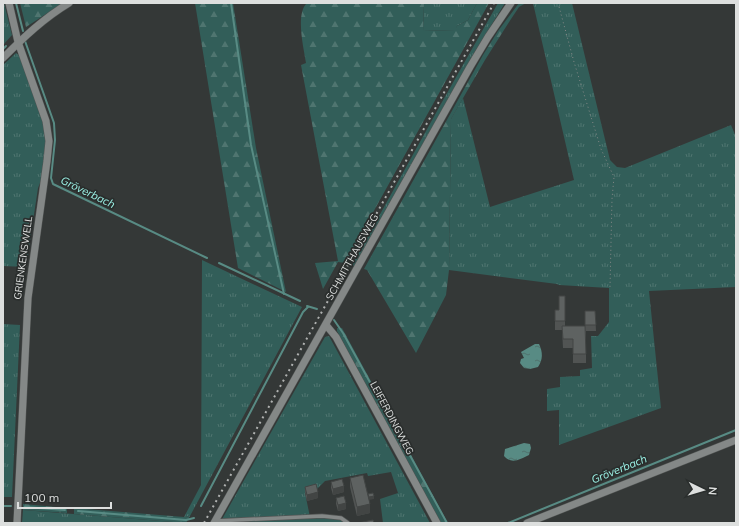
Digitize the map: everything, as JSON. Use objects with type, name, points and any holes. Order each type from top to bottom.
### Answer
[{"type":"street","name":"GRIENKENSWELL","points":[[9,3],[18,42],[44,113],[49,141],[28,298],[18,523]]},
{"type":"street","points":[[3,58],[18,42],[53,13],[70,3]]},
{"type":"street","name":"SCHMITTHAUSWEG","points":[[214,522],[474,61],[511,3]]},
{"type":"street","name":"LEIFERDINGWEG","points":[[326,325],[336,337],[437,523]]},
{"type":"street","points":[[527,523],[736,440]]},
{"type":"lane","points":[[214,522],[322,516],[341,518],[348,523]]},
{"type":"path","points":[[558,3],[574,62],[601,150],[614,177],[610,287]]},
{"type":"green space","points":[[3,3],[12,35],[3,45]]},
{"type":"green space","points":[[20,3],[63,3],[26,27]]},
{"type":"green space","points":[[195,3],[233,3],[256,148],[286,292],[238,268]]},
{"type":"green space","points":[[307,3],[424,3],[423,31],[455,30],[457,26],[468,20],[477,3],[489,3],[345,263],[338,262],[323,289],[315,263],[338,261],[301,65],[306,63],[302,41],[301,23],[303,8]]},
{"type":"green space","points":[[424,3],[477,3],[468,20],[457,26],[456,30],[423,31]]},
{"type":"green space","points":[[498,3],[505,3],[474,53],[354,266],[352,265],[442,102]]},
{"type":"green space","points":[[519,3],[526,3],[519,7],[511,19],[485,60],[451,119],[449,270],[446,295],[416,353],[367,270],[364,269],[483,55],[498,31]]},
{"type":"green space","points":[[533,3],[572,3],[610,160],[617,167],[625,168],[731,125],[736,137],[736,287],[649,291],[661,408],[559,445],[559,410],[547,411],[547,389],[560,387],[560,377],[580,376],[580,370],[592,368],[591,336],[598,336],[609,322],[609,288],[559,285],[449,270],[451,119],[463,98],[490,207],[574,180]]},
{"type":"green space","points":[[16,53],[20,56],[42,116],[46,132],[42,178],[38,188],[26,267],[3,266],[3,65]]},
{"type":"green space","points":[[202,260],[302,307],[190,516],[184,517],[201,485]]},
{"type":"green space","points":[[3,324],[20,325],[12,497],[3,497]]},
{"type":"green space","points":[[337,328],[342,328],[448,523],[441,523],[337,331]]},
{"type":"green space","points":[[329,336],[430,523],[383,523],[380,499],[398,493],[391,472],[368,476],[367,473],[325,481],[316,490],[305,493],[310,517],[341,518],[348,523],[226,523],[226,521],[221,521],[325,337]]},
{"type":"green space","points":[[23,504],[67,508],[67,513],[23,510]]},
{"type":"green space","points":[[74,508],[184,517],[190,516],[186,523],[74,514]]},
{"type":"green space","points":[[23,510],[186,523],[22,523]]},
{"type":"water","points":[[535,344],[539,344],[541,350],[542,359],[540,364],[538,367],[530,369],[524,368],[520,363],[521,359],[524,358],[521,352]]},
{"type":"water","points":[[524,443],[530,444],[531,448],[529,455],[513,461],[504,456],[505,449]]},
{"type":"building","points":[[559,296],[565,296],[565,321],[555,321],[555,310],[559,310]]},
{"type":"building","points":[[585,311],[595,311],[596,325],[585,325]]},
{"type":"building","points":[[562,326],[585,326],[586,354],[573,354],[573,339],[563,339]]},
{"type":"building","points":[[363,475],[370,504],[357,507],[350,478]]},
{"type":"building","points":[[342,479],[344,486],[333,489],[331,482]]},
{"type":"building","points":[[316,484],[318,492],[307,495],[305,487]]},
{"type":"building","points":[[373,493],[374,496],[369,497],[368,494]]},
{"type":"building","points":[[344,496],[346,503],[338,505],[336,498]]},
{"type":"building","points":[[373,520],[374,523],[358,523]]},
{"type":"waterway","name":"Gröverbach","points":[[16,3],[23,31]]},
{"type":"waterway","points":[[231,3],[251,145],[284,294]]},
{"type":"waterway","name":"Gröverbach","points":[[25,41],[54,123],[55,140],[51,178],[53,184],[207,258]]},
{"type":"waterway","points":[[3,49],[6,46]]},
{"type":"waterway","name":"Gröverbach","points":[[219,263],[300,301]]},
{"type":"waterway","name":"Gröverbach","points":[[307,306],[317,309]]},
{"type":"waterway","name":"Gröverbach","points":[[201,506],[303,312],[308,307]]},
{"type":"waterway","name":"Gröverbach","points":[[334,320],[343,333],[447,523]]},
{"type":"waterway","name":"Gröverbach","points":[[508,523],[736,430]]},
{"type":"waterway","name":"Gröverbach","points":[[3,506],[11,506]]},
{"type":"waterway","name":"Gröverbach","points":[[25,507],[65,510]]},
{"type":"waterway","name":"Gröverbach","points":[[78,511],[186,520],[194,518]]},
{"type":"railway","points":[[204,523],[494,3]]}]
